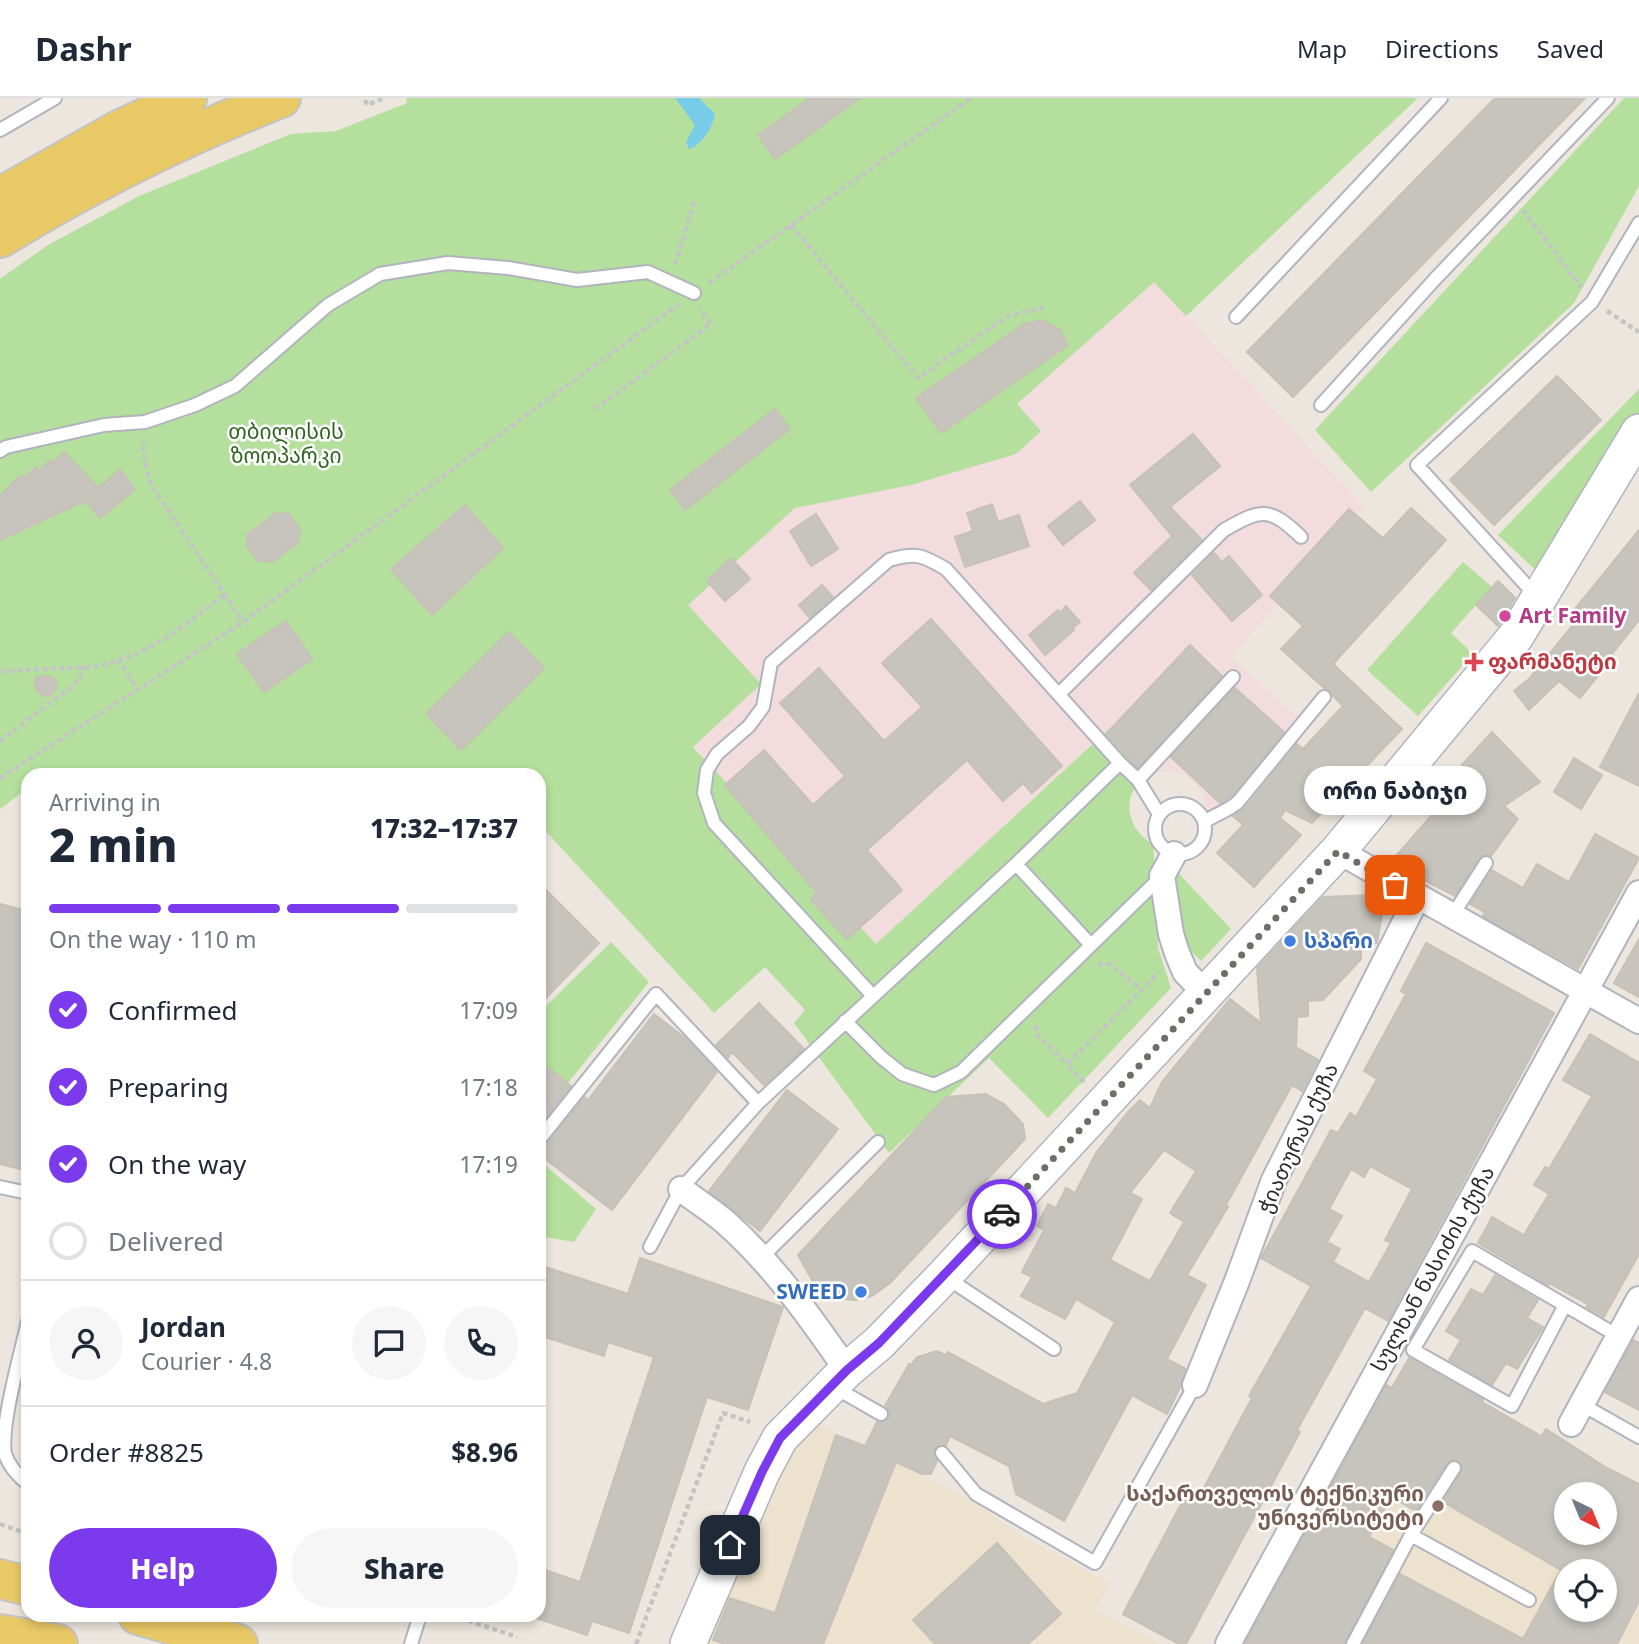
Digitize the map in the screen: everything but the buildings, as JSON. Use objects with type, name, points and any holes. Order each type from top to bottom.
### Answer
[{"type":"main road","points":[[0,197],[117,131],[187,98]]},
{"type":"main road","points":[[0,238],[55,204],[153,153],[281,98]]},
{"type":"main road","points":[[0,1579],[21,1584]]},
{"type":"main road","points":[[162,1622],[238,1644]]},
{"type":"main road","points":[[0,1634],[58,1644]]},
{"type":"street","points":[[688,1644],[757,1484],[780,1438],[944,1276],[1338,851],[1516,636],[1639,432]]},
{"type":"street","points":[[1338,851],[1639,1021]]},
{"type":"street","points":[[1168,865],[1171,933],[1177,953],[1190,978],[1206,994]]},
{"type":"street","name":"სულხან ნასიძის ქუჩა","points":[[1228,1644],[1639,893]]},
{"type":"street","name":"ჭიათურას ქუჩა","points":[[1195,1385],[1274,1180],[1417,898]]},
{"type":"street","points":[[681,1189],[724,1221],[761,1258],[807,1313],[839,1378]]},
{"type":"street","points":[[1576,1414],[1628,1330],[1639,1299]]},
{"type":"lane","points":[[0,130],[55,98]]},
{"type":"lane","points":[[1236,317],[1441,98]]},
{"type":"lane","points":[[1321,405],[1608,98]]},
{"type":"lane","points":[[1539,598],[1417,464],[1592,302],[1639,223]]},
{"type":"lane","points":[[0,451],[6,447],[104,425],[145,422],[195,405],[235,386],[328,304],[380,274],[448,263],[508,268],[578,280],[648,272],[692,295]]},
{"type":"lane","points":[[1059,694],[1224,530],[1250,515],[1267,513],[1282,519],[1301,537]]},
{"type":"lane","points":[[873,996],[714,823],[704,793],[707,770],[718,754],[749,726],[763,707],[771,663],[889,560],[905,555],[925,556],[946,569],[1138,780],[1159,814]]},
{"type":"lane","points":[[1138,780],[1233,677]]},
{"type":"lane","points":[[1204,822],[1238,802],[1324,697]]},
{"type":"lane","points":[[650,1247],[681,1189],[758,1103],[1016,864],[1120,763]]},
{"type":"lane","points":[[845,1021],[902,1074],[934,1085],[961,1072],[1091,945],[1168,865],[1198,846],[1205,831],[1204,822],[1195,809],[1180,804],[1172,805],[1159,814],[1154,830],[1168,865]]},
{"type":"lane","points":[[1452,916],[1486,863]]},
{"type":"lane","points":[[1016,864],[1091,945]]},
{"type":"lane","points":[[546,1131],[656,994],[758,1103]]},
{"type":"lane","points":[[761,1258],[878,1142]]},
{"type":"lane","points":[[0,1187],[21,1192]]},
{"type":"lane","points":[[1564,1305],[1512,1406],[1413,1350],[1472,1251],[1564,1305],[1628,1330]]},
{"type":"lane","points":[[944,1276],[1055,1349]]},
{"type":"lane","points":[[21,1348],[1,1424],[5,1454],[21,1477]]},
{"type":"lane","points":[[839,1378],[881,1414]]},
{"type":"lane","points":[[942,1453],[976,1494],[1095,1563],[1195,1385]]},
{"type":"lane","points":[[1576,1414],[1639,1437]]},
{"type":"lane","points":[[1353,1644],[1411,1535],[1454,1468]]},
{"type":"lane","points":[[1411,1535],[1530,1600]]},
{"type":"lane","points":[[411,1644],[418,1622]]},
{"type":"path","points":[[370,98],[365,100],[368,105],[384,98]]},
{"type":"path","points":[[0,778],[243,622],[692,295],[971,98]]},
{"type":"path","points":[[1513,198],[1592,302],[1639,331]]},
{"type":"path","points":[[668,281],[694,202]]},
{"type":"path","points":[[791,225],[918,379],[1008,316],[1046,307]]},
{"type":"path","points":[[595,410],[711,324],[692,295]]},
{"type":"path","points":[[145,422],[143,449],[150,483],[243,622]]},
{"type":"path","points":[[0,672],[24,668],[86,668],[105,665],[151,646],[185,626],[225,595]]},
{"type":"path","points":[[118,659],[137,689]]},
{"type":"path","points":[[0,741],[72,687],[86,668]]},
{"type":"path","points":[[1067,1065],[1177,953]]},
{"type":"path","points":[[1090,967],[1110,964],[1141,989]]},
{"type":"path","points":[[1038,1024],[1035,1032],[1089,1087]]},
{"type":"path","points":[[636,1644],[723,1413],[750,1422]]},
{"type":"path","points":[[0,1524],[21,1532]]},
{"type":"path","points":[[473,1622],[517,1637]]},
{"type":"shaded area","points":[[1155,281],[1364,507],[1231,657],[1299,717],[1210,822],[1197,785],[1176,772],[1156,773],[1110,727],[805,1010],[765,967],[714,1013],[546,832],[546,768],[511,768],[694,584],[795,508],[910,485],[1017,404]]},
{"type":"shaded area","name":"საქართველოს ტექნიკური უნივერსიტეტი","points":[[1382,1378],[1578,1482],[1554,1482],[1554,1545],[1617,1545],[1617,1503],[1639,1515],[1639,1644],[1231,1644]]},
{"type":"shaded area","name":"საქართველოს ტექნიკური უნივერსიტეტი","points":[[812,1420],[968,1498],[1025,1538],[1110,1583],[1095,1610],[1163,1644],[703,1644],[785,1446]]},
{"type":"green space","name":"თბილისის ზოოპარკი","points":[[406,98],[1418,98],[1186,316],[1154,282],[1017,404],[1041,431],[1016,454],[911,485],[795,508],[688,605],[761,684],[693,747],[876,944],[1111,727],[1156,773],[1136,787],[1129,807],[1135,827],[1153,844],[1158,948],[1171,988],[1048,1118],[989,1058],[889,1153],[794,1023],[805,1010],[765,967],[714,1013],[546,832],[546,768],[21,768],[21,793],[0,809],[0,279],[48,245],[139,196],[291,134],[336,131],[407,103]]},
{"type":"green space","points":[[1624,98],[1639,98],[1639,186],[1574,303],[1371,492],[1315,430]]},
{"type":"green space","points":[[1639,389],[1639,414],[1541,575],[1498,535]]},
{"type":"green space","points":[[1463,562],[1492,587],[1451,633],[1473,654],[1418,716],[1367,670]]},
{"type":"green space","points":[[1168,862],[1231,929],[1201,961],[1180,940]]},
{"type":"green space","points":[[611,942],[649,982],[546,1110],[546,1006]]},
{"type":"green space","points":[[546,1166],[596,1209],[574,1242],[546,1237]]},
{"type":"water","points":[[675,98],[699,98],[715,114],[706,135],[689,149],[686,142],[695,125]]},
{"type":"way so far","points":[[1002,1214],[1338,851],[1395,885]]},
{"type":"place","name":"Art Family","points":[[1505,616]]},
{"type":"place","name":"ფარმანეტი","points":[[1474,662]]},
{"type":"place","name":"ორი ნაბიჯი","points":[[1395,885]]},
{"type":"place","name":"სპარი","points":[[1290,941]]},
{"type":"place","name":"SWEED","points":[[861,1292]]},
{"type":"place","name":"საქართველოს ტექნიკური უნივერსიტეტი","points":[[1438,1506]]},
{"type":"route","points":[[730,1545],[780,1438],[847,1370],[879,1343],[1002,1214]]}]
